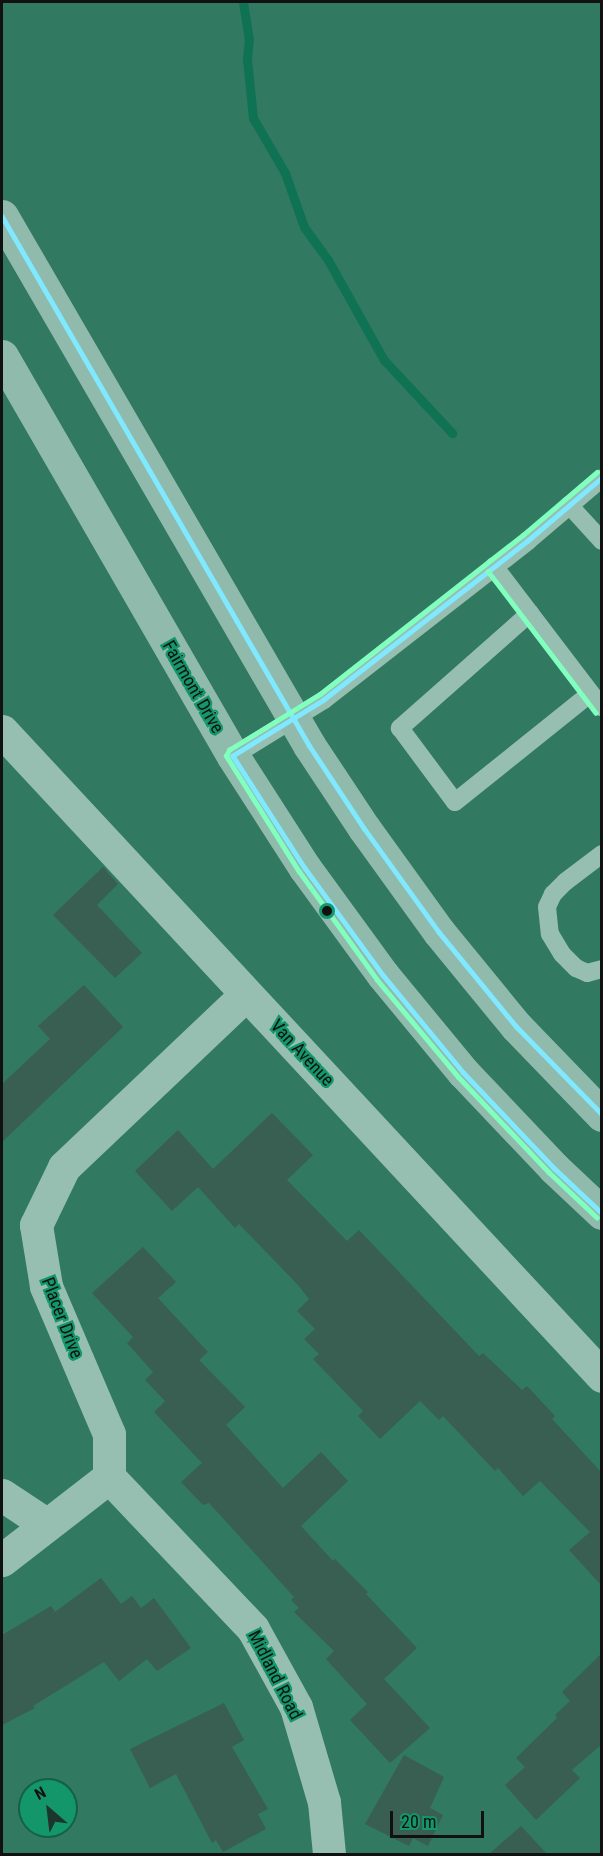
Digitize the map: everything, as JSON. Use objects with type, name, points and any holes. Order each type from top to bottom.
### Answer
[{"type":"main road","points":[[2,216],[293,719],[364,828],[440,932],[516,1026],[602,1115]]},
{"type":"main road","name":"Fairmont Drive","points":[[2,356],[233,756],[305,868],[383,975],[463,1072],[554,1168],[602,1214]]},
{"type":"street","name":"Van Avenue","points":[[2,731],[602,1376]]},
{"type":"street","name":"Placer Drive","points":[[109,1477],[109,1434],[46,1286],[36,1225],[64,1167],[246,994]]},
{"type":"street","points":[[2,1560],[109,1477]]},
{"type":"street","name":"Midland Road","points":[[109,1477],[253,1629],[296,1707],[324,1802],[329,1854]]},
{"type":"street","points":[[2,1495],[46,1524]]},
{"type":"lane","points":[[233,756],[324,700],[602,478]]},
{"type":"lane","points":[[569,505],[602,541]]},
{"type":"lane","points":[[494,566],[530,613],[596,701],[455,802],[400,728],[530,613]]},
{"type":"lane","points":[[602,854],[565,882],[554,894],[547,907],[550,934],[562,954],[576,968],[587,973],[602,969]]},
{"type":"building","points":[[103,867],[118,884],[97,905],[142,953],[115,978],[53,915]]},
{"type":"building","points":[[84,985],[123,1027],[2,1142],[2,1084],[50,1039],[38,1026]]},
{"type":"building","points":[[272,1113],[313,1155],[287,1180],[347,1241],[359,1230],[479,1356],[483,1353],[522,1390],[527,1386],[555,1416],[552,1419],[602,1473],[602,1586],[569,1550],[590,1532],[540,1481],[523,1496],[498,1468],[495,1471],[443,1416],[439,1420],[420,1401],[380,1439],[358,1416],[363,1411],[313,1359],[319,1354],[304,1339],[315,1329],[297,1311],[309,1299],[298,1285],[239,1224],[235,1228],[198,1187],[172,1211],[135,1171],[178,1130],[213,1169]]},
{"type":"building","points":[[143,1247],[176,1282],[158,1298],[208,1352],[199,1360],[245,1407],[226,1425],[283,1488],[321,1452],[348,1481],[301,1526],[333,1561],[335,1559],[368,1592],[366,1594],[417,1648],[384,1679],[430,1728],[390,1763],[350,1720],[367,1704],[326,1659],[334,1651],[294,1612],[299,1608],[291,1600],[294,1597],[209,1503],[203,1505],[181,1482],[202,1463],[154,1412],[165,1401],[145,1380],[153,1372],[127,1343],[133,1337],[92,1293]]},
{"type":"building","points":[[101,1578],[121,1604],[132,1596],[141,1608],[154,1598],[191,1648],[157,1671],[147,1659],[119,1681],[104,1662],[33,1706],[35,1708],[2,1725],[2,1635],[51,1606],[55,1612]]},
{"type":"building","points":[[602,1653],[602,1744],[572,1770],[580,1778],[536,1820],[505,1785],[525,1767],[516,1758],[557,1718],[555,1715],[570,1701],[562,1692]]},
{"type":"building","points":[[224,1703],[244,1740],[232,1747],[268,1809],[258,1814],[266,1829],[223,1852],[216,1840],[212,1843],[176,1774],[150,1788],[130,1749]]},
{"type":"building","points":[[404,1755],[444,1777],[430,1808],[443,1815],[428,1846],[413,1838],[409,1846],[365,1824]]},
{"type":"building","points":[[521,1826],[547,1854],[489,1854]]},
{"type":"waterway","points":[[243,2],[249,39],[247,59],[253,118],[285,173],[304,227],[328,260],[384,360],[452,433]]},
{"type":"transit line","points":[[2,216],[309,745],[364,828],[439,932],[516,1026],[602,1114]]},
{"type":"transit line","points":[[597,472],[523,535],[320,694],[229,750],[226,756],[299,872],[377,980],[458,1077],[549,1173],[597,1218]]},
{"type":"transit line","points":[[602,478],[528,541],[324,700],[233,756],[305,868],[383,975],[463,1072],[554,1168],[602,1213]]},
{"type":"transit line","points":[[488,571],[596,713]]}]
